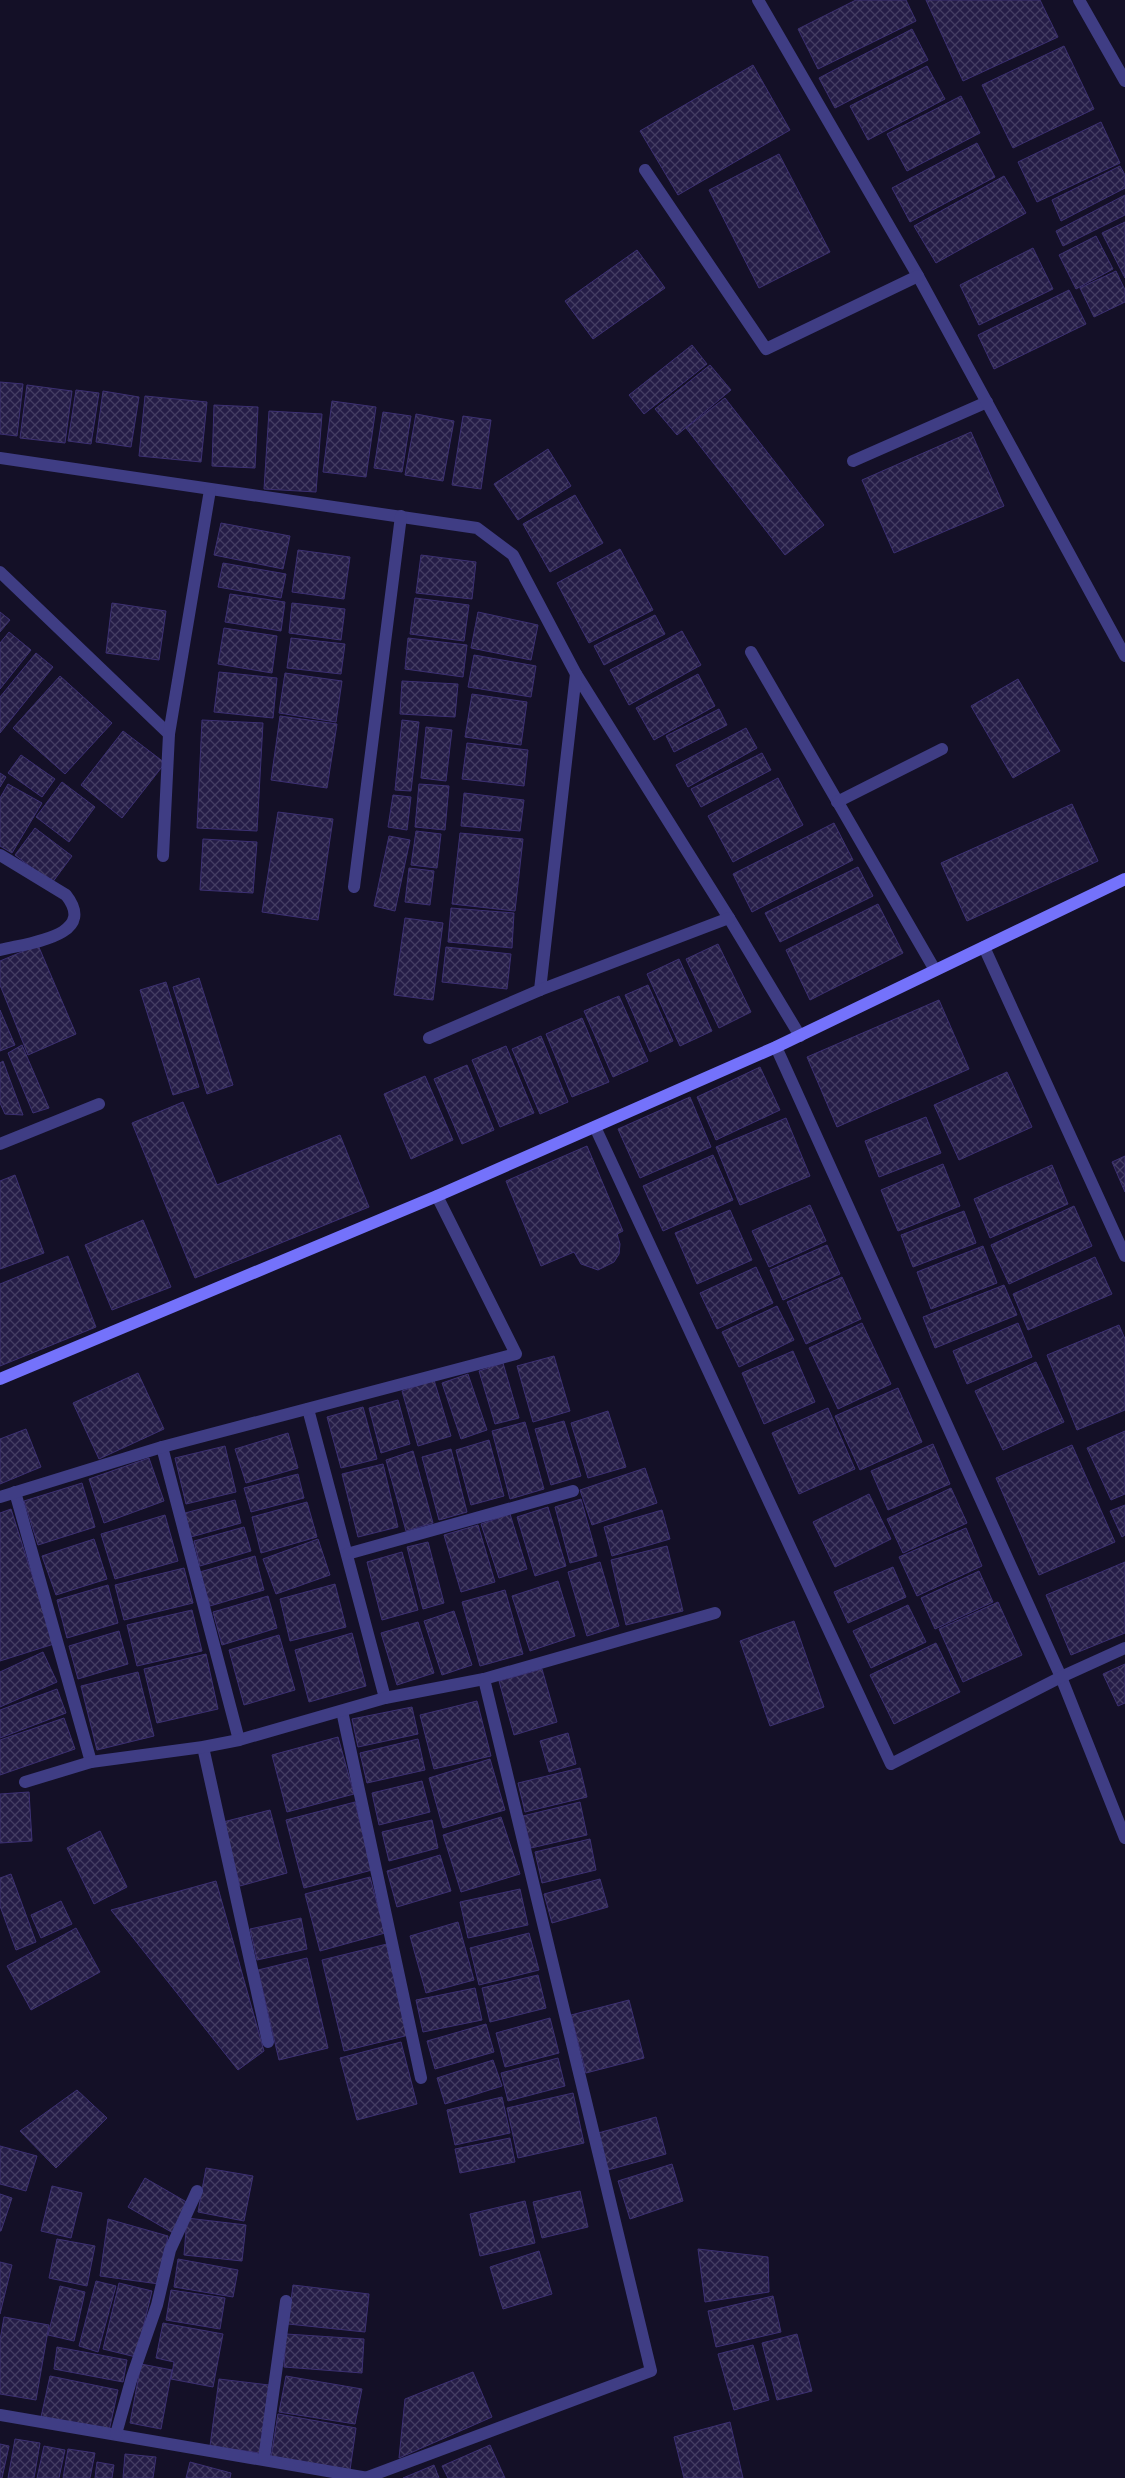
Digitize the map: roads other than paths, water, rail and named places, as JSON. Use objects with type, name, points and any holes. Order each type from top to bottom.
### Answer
[{"type":"street","points":[[758,0],[918,276],[1125,656]]},
{"type":"street","points":[[1079,0],[1125,81]]},
{"type":"street","points":[[645,170],[766,349],[918,276]]},
{"type":"street","points":[[853,461],[988,402]]},
{"type":"street","points":[[0,458],[477,528],[514,555],[576,674],[729,918],[800,1036]]},
{"type":"street","points":[[163,856],[169,734],[210,490]]},
{"type":"street","points":[[354,887],[401,516]]},
{"type":"street","points":[[0,572],[169,734]]},
{"type":"street","points":[[751,652],[935,970]]},
{"type":"street","points":[[540,990],[576,674]]},
{"type":"street","points":[[837,802],[942,749]]},
{"type":"street","points":[[0,855],[66,895],[73,905],[73,918],[69,929],[60,935],[0,950]]},
{"type":"street","points":[[0,1379],[437,1196],[776,1047],[1125,879]]},
{"type":"street","points":[[429,1038],[540,990],[729,918]]},
{"type":"street","points":[[984,948],[1125,1256]]},
{"type":"street","points":[[776,1047],[1061,1677],[1125,1838]]},
{"type":"street","points":[[0,1144],[99,1104]]},
{"type":"street","points":[[595,1127],[891,1764],[1061,1677],[1125,1648]]},
{"type":"street","points":[[0,1497],[162,1447],[516,1354],[437,1196]]},
{"type":"street","points":[[308,1409],[385,1698]]},
{"type":"street","points":[[162,1447],[239,1740]]},
{"type":"street","points":[[347,1554],[573,1491]]},
{"type":"street","points":[[15,1492],[91,1762]]},
{"type":"street","points":[[25,1782],[91,1762],[203,1747],[239,1740],[385,1698],[484,1679],[715,1613]]},
{"type":"street","points":[[0,2415],[367,2478],[651,2371],[484,1679]]},
{"type":"street","points":[[342,1711],[421,2078]]},
{"type":"street","points":[[203,1747],[268,2042]]},
{"type":"street","points":[[116,2434],[132,2377],[157,2305],[175,2237],[197,2191]]},
{"type":"street","points":[[264,2459],[286,2301]]}]
